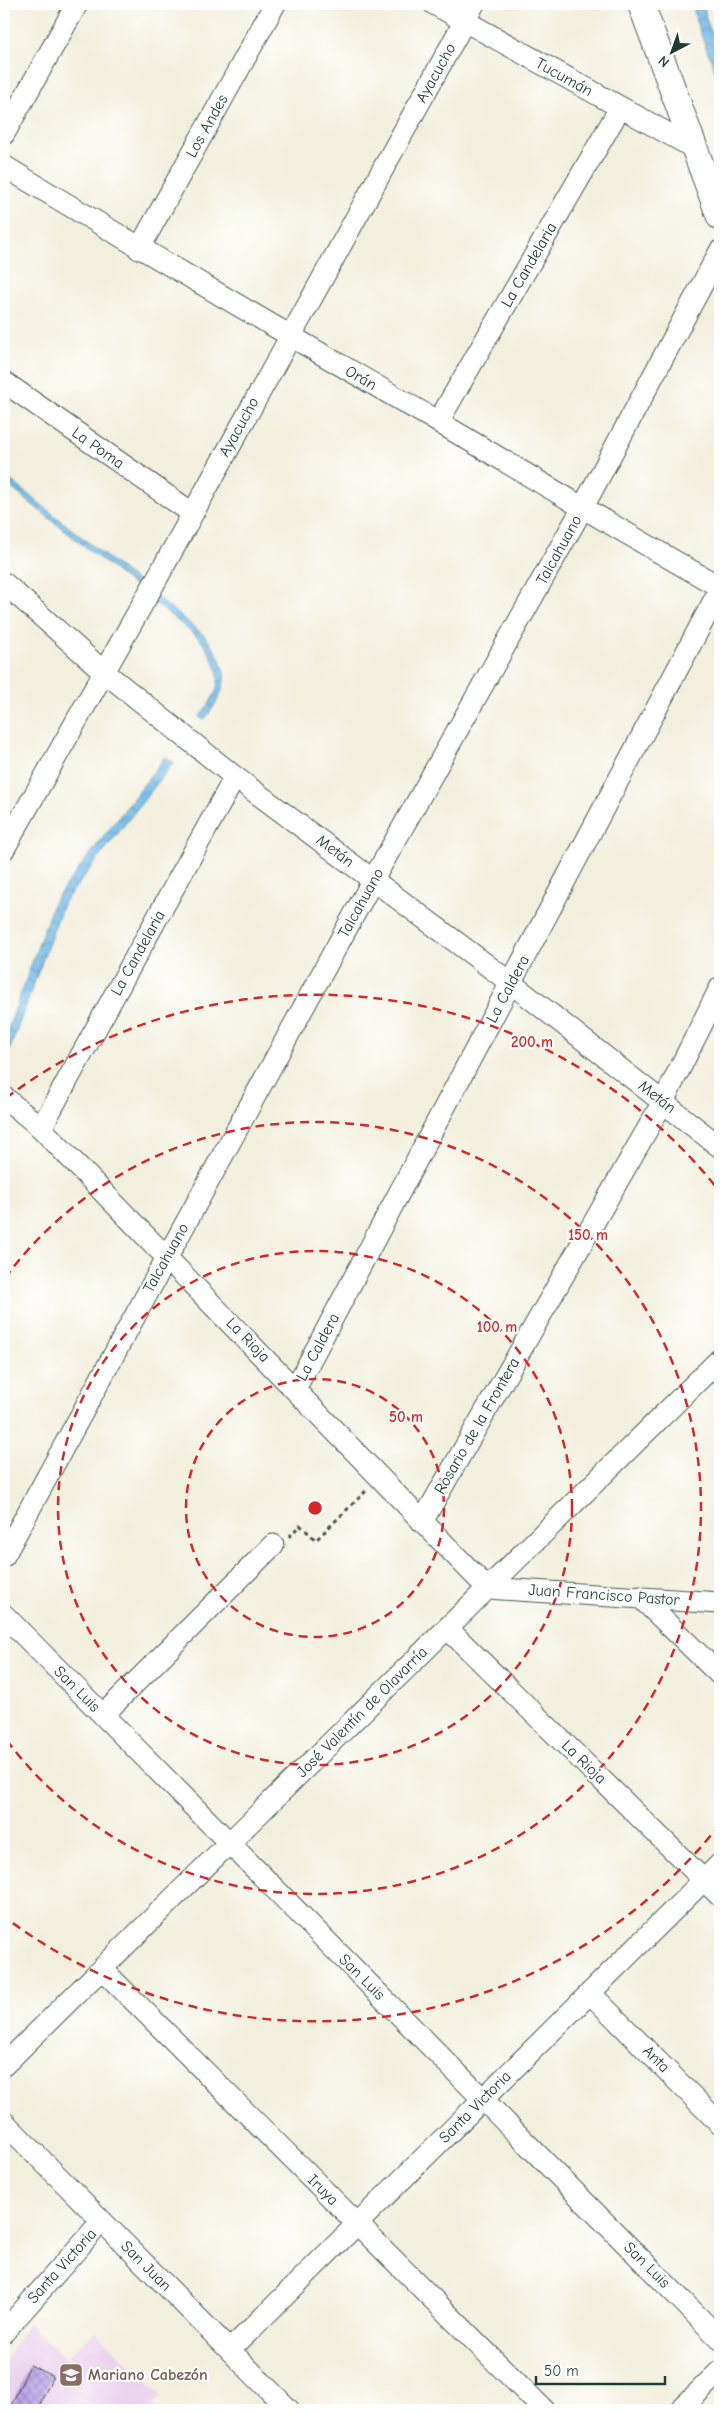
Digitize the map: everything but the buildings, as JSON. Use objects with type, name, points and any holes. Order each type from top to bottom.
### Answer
[{"type":"main road","points":[[641,4],[720,217]]},
{"type":"street","points":[[4,134],[77,4]]},
{"type":"street","name":"Los Andes","points":[[139,249],[275,4]]},
{"type":"street","name":"Tucumán","points":[[434,4],[469,13],[620,108],[696,149]]},
{"type":"street","name":"Ayacucho","points":[[4,849],[155,582],[289,336],[469,13]]},
{"type":"street","name":"La Candelaria","points":[[438,422],[620,108]]},
{"type":"street","name":"Orán","points":[[4,166],[139,249],[720,588]]},
{"type":"street","name":"Talcahuano","points":[[4,1556],[373,880],[582,509],[720,251]]},
{"type":"street","name":"La Poma","points":[[4,382],[192,513]]},
{"type":"street","name":"Metán","points":[[4,583],[103,671],[235,777],[511,983],[720,1147]]},
{"type":"street","name":"La Caldera","points":[[295,1389],[720,588]]},
{"type":"street","name":"La Candelaria","points":[[42,1128],[235,777]]},
{"type":"street","name":"Rosario de la Frontera","points":[[422,1522],[663,1102],[720,988]]},
{"type":"street","name":"La Rioja","points":[[4,1097],[42,1128],[487,1588]]},
{"type":"street","name":"José Valentín de Olavarría","points":[[4,2065],[720,1359]]},
{"type":"street","points":[[103,1714],[272,1545]]},
{"type":"street","name":"Juan Francisco Pastor","points":[[487,1588],[720,1603]]},
{"type":"street","points":[[640,1597],[720,1675]]},
{"type":"street","name":"San Luis","points":[[4,1615],[720,2339]]},
{"type":"street","name":"La Rioja","points":[[447,1628],[720,1896]]},
{"type":"street","name":"Santa Victoria","points":[[230,2350],[720,1864]]},
{"type":"street","name":"Iruya","points":[[102,1969],[544,2410]]},
{"type":"street","name":"Anta","points":[[591,1994],[720,2124]]},
{"type":"street","name":"San Juan","points":[[4,2122],[289,2410]]},
{"type":"street","name":"Santa Victoria","points":[[4,2332],[101,2222]]},
{"type":"street","points":[[680,2410],[720,2372]]},
{"type":"path","points":[[272,1545],[277,1540],[281,1544],[300,1525],[316,1540],[380,1477]]},
{"type":"shaded area","name":"Mariano Cabezón","points":[[27,2323],[66,2359],[95,2331],[161,2396],[153,2404],[161,2410],[4,2410],[4,2364]]},
{"type":"water","points":[[693,4],[704,4],[706,19],[720,54],[720,83],[696,22]]},
{"type":"water","points":[[4,475],[204,635],[219,658],[224,678],[219,697],[204,720],[199,717],[214,696],[218,678],[213,661],[200,639],[4,482]]},
{"type":"water","points":[[165,757],[173,763],[64,902],[4,1065],[4,1040],[54,901]]},
{"type":"place","name":"Mariano Cabezón","points":[[71,2375]]}]
